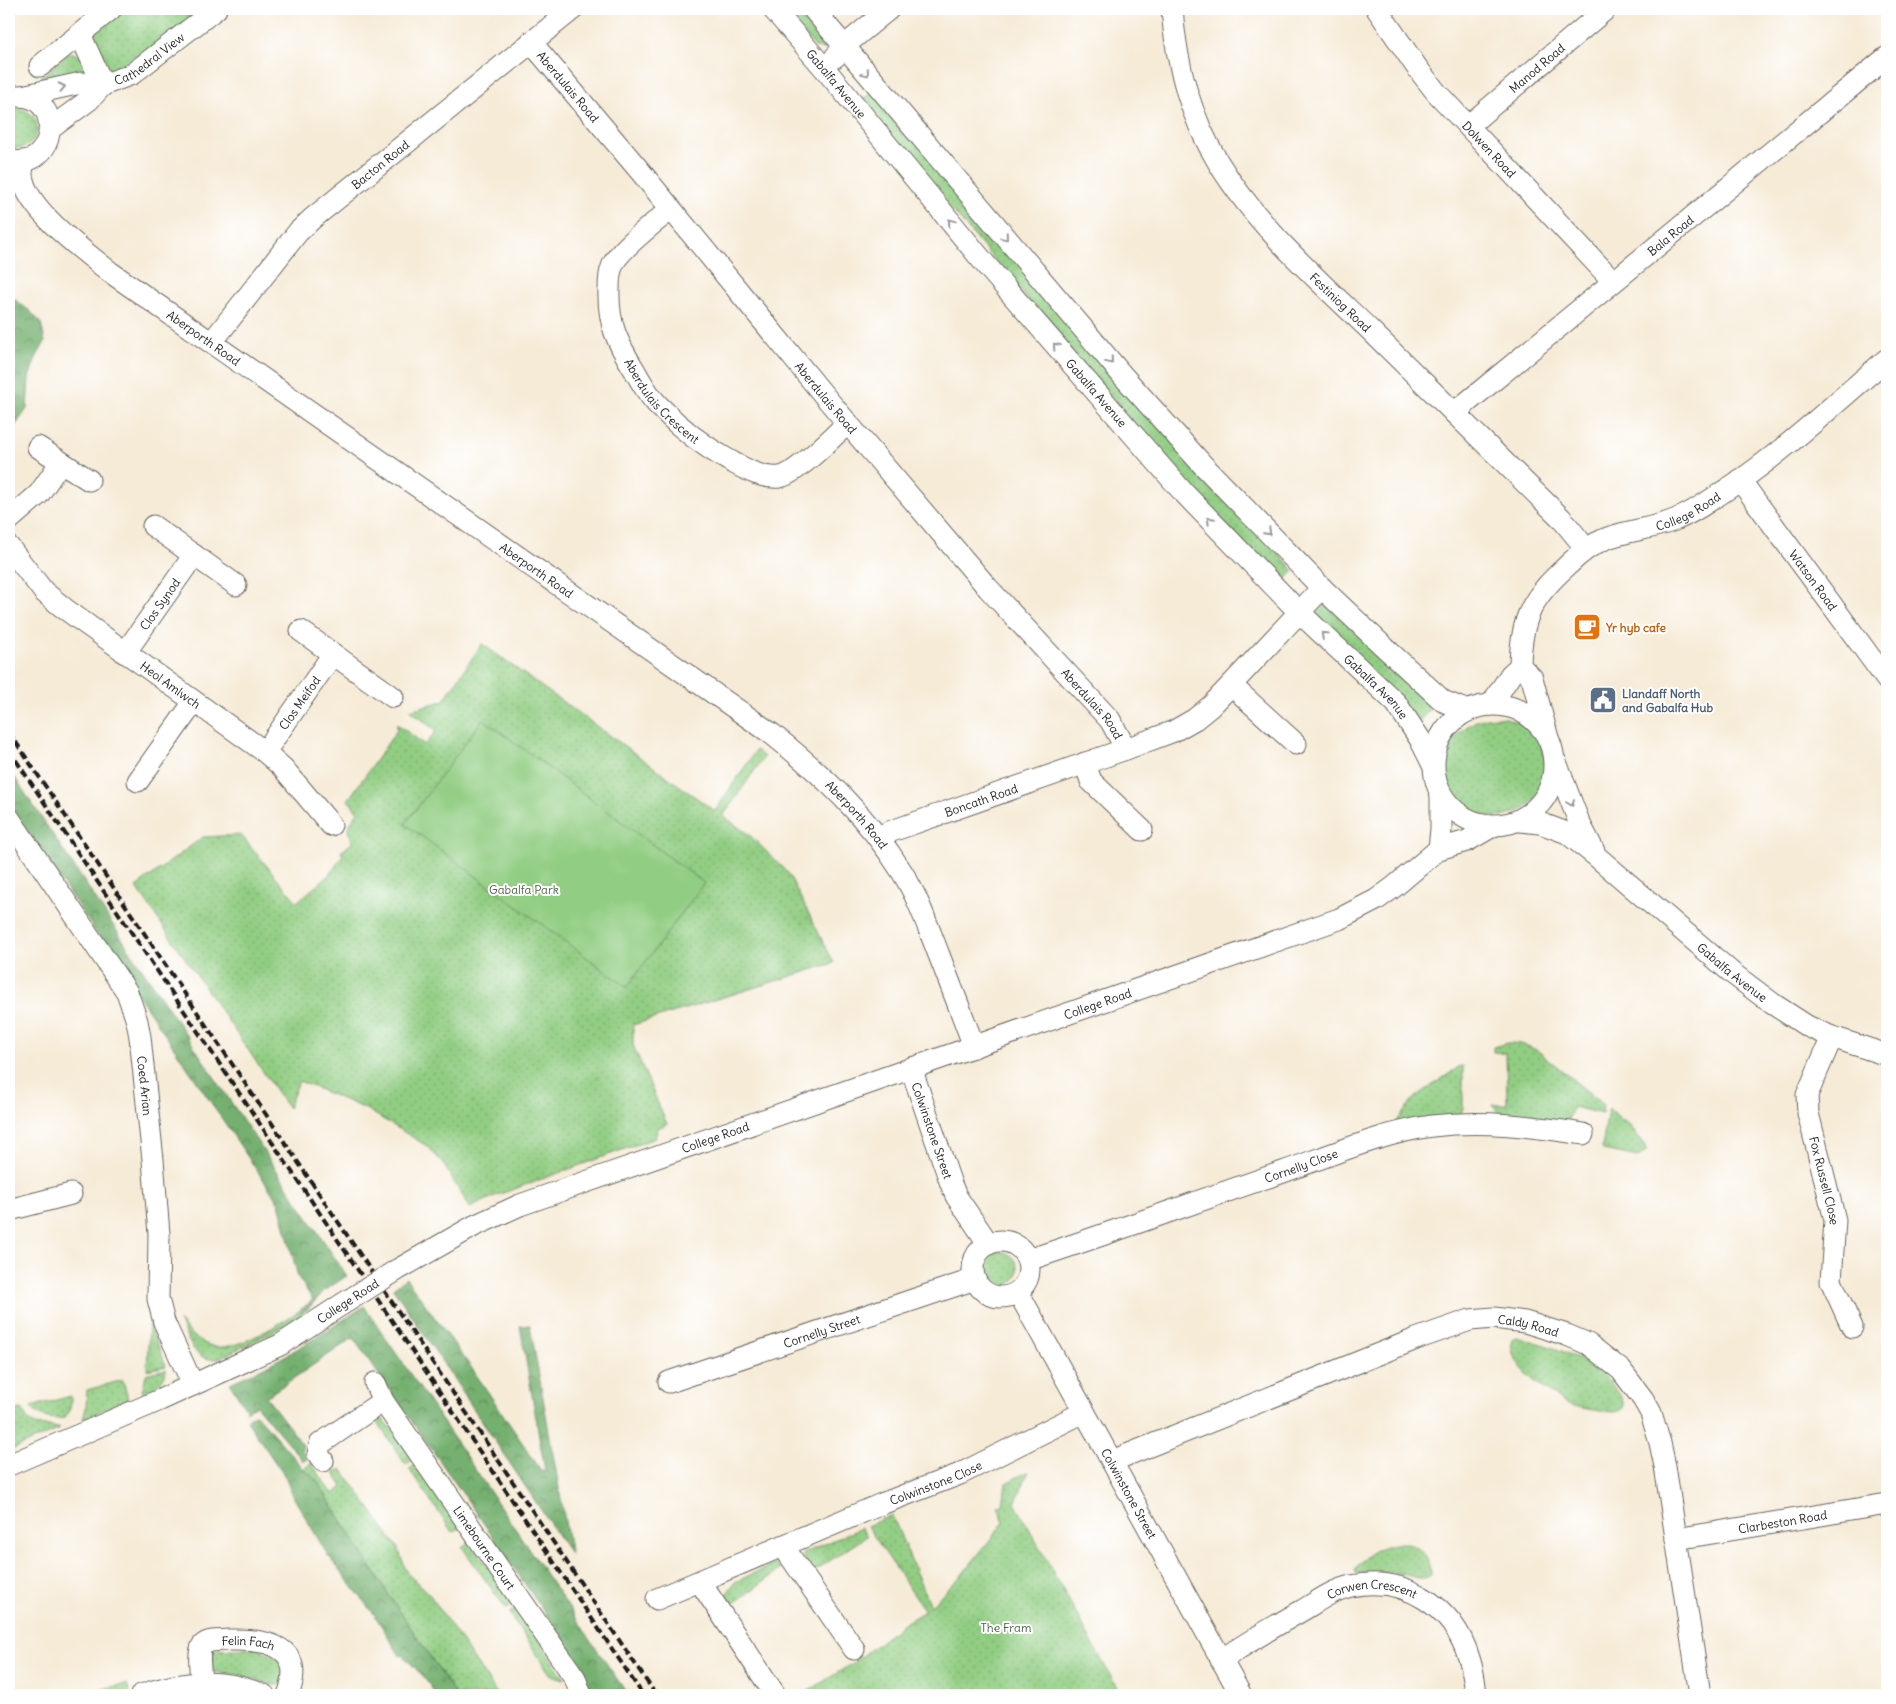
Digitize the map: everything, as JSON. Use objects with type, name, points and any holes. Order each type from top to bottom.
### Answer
[{"type":"street","points":[[40,66],[111,9]]},
{"type":"street","name":"Cathedral View","points":[[16,96],[81,83],[102,85],[132,74],[216,9]]},
{"type":"street","name":"Bacton Road","points":[[212,342],[298,232],[313,218],[572,9]]},
{"type":"street","name":"Gabalfa Avenue","points":[[773,9],[825,69],[986,265],[1182,492],[1299,612],[1396,703],[1420,739],[1433,765]]},
{"type":"street","points":[[813,9],[1123,376],[1202,464],[1322,588],[1381,644],[1443,700],[1468,710]]},
{"type":"street","points":[[825,69],[844,48],[889,9]]},
{"type":"street","name":"Festiniog Road","points":[[1172,9],[1179,64],[1190,103],[1218,161],[1231,183],[1264,223],[1312,274],[1561,518],[1585,550]]},
{"type":"street","name":"Dolwen Road","points":[[1377,9],[1418,69],[1468,126],[1613,281]]},
{"type":"street","name":"Manod Road","points":[[1468,126],[1606,9]]},
{"type":"street","name":"Cathedral View","points":[[80,34],[102,85]]},
{"type":"street","name":"Aberdulais Road","points":[[531,42],[988,588],[1110,720],[1126,749]]},
{"type":"street","name":"Bala Road","points":[[1454,413],[1887,58]]},
{"type":"street","name":"Cathedral View","points":[[51,128],[89,100],[102,85]]},
{"type":"street","points":[[16,96],[39,103],[45,110],[51,128],[50,137],[40,153],[32,158],[16,160]]},
{"type":"street","name":"Aberporth Road","points":[[16,160],[30,199],[58,228],[110,272],[772,734],[834,786],[878,838],[902,872],[917,900],[974,1047]]},
{"type":"street","name":"Aberdulais Crescent","points":[[670,209],[621,253],[612,267],[609,285],[608,309],[613,330],[625,356],[643,386],[659,407],[682,428],[716,453],[752,473],[771,477],[782,476],[794,471],[848,423]]},
{"type":"street","name":"College Road","points":[[1520,666],[1522,634],[1530,607],[1547,584],[1585,550],[1616,535],[1682,517],[1740,480],[1773,456],[1887,359]]},
{"type":"street","points":[[38,447],[89,480]]},
{"type":"street","points":[[9,520],[38,494],[61,462]]},
{"type":"street","name":"Watson Road","points":[[1740,480],[1887,680]]},
{"type":"street","points":[[152,526],[236,585]]},
{"type":"street","name":"Heol Amlwch","points":[[9,547],[44,592],[125,653],[265,752],[283,768],[331,825]]},
{"type":"street","name":"Clos Synod","points":[[125,653],[194,555]]},
{"type":"street","name":"Boncath Road","points":[[878,838],[898,829],[1126,749],[1174,730],[1195,719],[1211,706],[1322,588]]},
{"type":"street","points":[[301,631],[392,697]]},
{"type":"street","name":"Clos Meifod","points":[[265,752],[333,654]]},
{"type":"street","points":[[1491,705],[1511,674],[1520,666],[1532,678],[1551,748],[1554,778],[1546,797],[1533,812],[1520,821],[1494,826],[1475,823],[1454,812],[1441,795],[1435,781],[1433,765],[1436,748],[1442,733],[1454,720],[1468,710],[1491,705],[1508,706],[1525,713],[1538,724],[1551,748]]},
{"type":"street","points":[[1231,685],[1296,744]]},
{"type":"street","points":[[138,781],[194,702]]},
{"type":"street","name":"Gabalfa Avenue","points":[[1551,748],[1579,822],[1596,856]]},
{"type":"street","points":[[1085,764],[1090,781],[1142,830]]},
{"type":"street","points":[[1439,849],[1441,795]]},
{"type":"street","name":"Coed Arian","points":[[9,818],[127,992],[131,1002],[140,1038],[153,1160],[159,1234],[158,1299],[164,1322],[193,1385]]},
{"type":"street","name":"Gabalfa Avenue","points":[[1520,821],[1540,823],[1567,833],[1732,973],[1773,1004],[1807,1026],[1832,1037],[1887,1055]]},
{"type":"street","name":"College Road","points":[[9,1465],[280,1345],[396,1270],[474,1226],[520,1205],[1339,919],[1376,900],[1439,849],[1467,841],[1494,826]]},
{"type":"street","name":"Fox Russell Close","points":[[1832,1037],[1807,1095],[1808,1113],[1835,1220],[1831,1281],[1852,1327]]},
{"type":"street","name":"Colwinstone Street","points":[[911,1068],[950,1184],[988,1244]]},
{"type":"street","name":"Cornelly Close","points":[[1028,1260],[1347,1149],[1404,1132],[1430,1127],[1483,1123],[1555,1129],[1583,1134]]},
{"type":"street","points":[[9,1210],[71,1194]]},
{"type":"street","points":[[997,1241],[1007,1241],[1016,1244],[1028,1260],[1030,1268],[1024,1286],[1018,1292],[1008,1297],[990,1296],[982,1290],[975,1279],[973,1266],[975,1256],[988,1244],[997,1241]]},
{"type":"street","name":"Cornelly Street","points":[[669,1382],[975,1279]]},
{"type":"street","name":"Colwinstone Street","points":[[1018,1292],[1242,1695]]},
{"type":"street","name":"Caldy Road","points":[[1112,1461],[1470,1320],[1494,1318],[1525,1322],[1548,1328],[1588,1344],[1621,1370],[1634,1385],[1650,1413],[1660,1443],[1700,1695]]},
{"type":"street","name":"Limebourne Court","points":[[323,1461],[318,1454],[320,1444],[379,1392],[575,1678],[581,1695]]},
{"type":"street","name":"Colwinstone Close","points":[[657,1599],[884,1503],[960,1474],[1084,1412]]},
{"type":"street","name":"Clarbeston Road","points":[[1676,1539],[1887,1504]]},
{"type":"street","points":[[783,1546],[854,1648]]},
{"type":"street","points":[[700,1582],[774,1693]]},
{"type":"street","name":"Corwen Crescent","points":[[1221,1660],[1331,1594],[1352,1586],[1375,1584],[1397,1586],[1421,1595],[1443,1614],[1454,1628],[1469,1657],[1476,1695]]},
{"type":"street","name":"Felin Fach","points":[[201,1683],[200,1650],[203,1644],[211,1641],[257,1640],[275,1646],[290,1659],[293,1668],[293,1679],[288,1695]]},
{"type":"street","points":[[141,1695],[201,1683],[233,1685],[264,1695]]},
{"type":"green space","points":[[123,9],[204,9],[135,62],[112,70],[105,66],[91,37],[95,31]]},
{"type":"green space","points":[[783,9],[804,9],[829,39],[828,45],[824,49],[816,48]]},
{"type":"green space","points":[[67,53],[81,56],[85,67],[81,76],[76,78],[72,74],[41,77]]},
{"type":"green space","points":[[873,91],[1294,571],[1282,583],[1169,465],[860,102]]},
{"type":"green space","points":[[14,108],[26,111],[33,116],[37,124],[34,140],[28,145],[19,148],[9,146],[9,110]]},
{"type":"green space","points":[[9,295],[30,311],[41,323],[45,342],[36,358],[29,378],[27,409],[9,435]]},
{"type":"green space","points":[[1322,606],[1327,606],[1434,703],[1418,723],[1318,617],[1318,610]]},
{"type":"green space","name":"Gabalfa Park","points":[[482,644],[715,811],[756,750],[764,757],[723,816],[751,836],[788,873],[834,963],[633,1025],[633,1045],[667,1124],[658,1128],[655,1138],[495,1196],[470,1208],[442,1162],[427,1146],[366,1109],[299,1081],[288,1108],[136,887],[203,837],[241,835],[297,902],[330,874],[343,855],[341,852],[353,842],[349,830],[352,820],[358,812],[348,800],[397,730],[397,724],[425,745],[436,731],[410,710],[443,701]]},
{"type":"green space","points":[[1496,717],[1515,721],[1531,732],[1542,748],[1546,767],[1542,786],[1531,802],[1515,813],[1496,817],[1477,813],[1461,802],[1450,786],[1446,767],[1450,748],[1461,732],[1477,721]]},
{"type":"green space","points":[[483,719],[704,883],[627,987],[405,824]]},
{"type":"green space","points":[[9,769],[347,1276],[325,1290],[302,1314],[299,1311],[313,1300],[298,1277],[279,1203],[9,804]]},
{"type":"green space","points":[[1507,1043],[1523,1045],[1538,1051],[1603,1104],[1602,1114],[1573,1107],[1568,1120],[1560,1124],[1499,1115],[1493,1105],[1507,1104],[1506,1053],[1493,1052],[1493,1047]]},
{"type":"green space","points":[[1460,1066],[1463,1066],[1462,1112],[1457,1116],[1396,1123],[1413,1099]]},
{"type":"green space","points":[[1608,1110],[1629,1125],[1648,1150],[1638,1157],[1603,1150]]},
{"type":"green space","points":[[1001,1252],[1008,1253],[1013,1257],[1017,1262],[1017,1276],[1013,1281],[1008,1285],[1001,1286],[994,1285],[989,1281],[985,1276],[984,1269],[985,1262],[989,1257],[994,1253]]},
{"type":"green space","points":[[406,1278],[473,1370],[542,1472],[545,1471],[520,1326],[530,1325],[571,1555],[393,1288]]},
{"type":"green space","points":[[364,1306],[628,1695],[583,1695],[582,1668],[480,1518],[353,1338],[266,1397],[303,1445],[302,1450],[308,1458],[304,1462],[256,1405],[247,1411],[230,1383],[282,1357]]},
{"type":"green space","points":[[299,1311],[302,1314],[269,1334],[217,1359],[209,1359],[197,1353],[179,1321],[191,1334],[206,1344],[226,1347],[248,1340]]},
{"type":"green space","points":[[149,1322],[166,1366],[147,1370]]},
{"type":"green space","points":[[1516,1337],[1565,1352],[1588,1364],[1608,1380],[1620,1395],[1624,1406],[1616,1412],[1606,1412],[1574,1406],[1558,1399],[1539,1385],[1521,1367],[1515,1358],[1512,1348],[1512,1339]]},
{"type":"green space","points":[[166,1369],[164,1377],[158,1384],[142,1392],[146,1374]]},
{"type":"green space","points":[[123,1380],[128,1399],[83,1419],[87,1390]]},
{"type":"green space","points":[[71,1396],[71,1405],[64,1418],[55,1419],[37,1414],[31,1407]]},
{"type":"green space","points":[[22,1409],[30,1422],[60,1429],[9,1451],[9,1411]]},
{"type":"green space","points":[[256,1414],[304,1469],[317,1481],[390,1597],[456,1695],[435,1695],[429,1684],[403,1655],[400,1656],[374,1614],[327,1554],[291,1493],[286,1478],[247,1421],[252,1415]]},
{"type":"green space","points":[[374,1418],[383,1419],[414,1459],[406,1465]]},
{"type":"green space","points":[[311,1463],[333,1494],[343,1487],[334,1473],[342,1469],[398,1548],[407,1573],[430,1595],[498,1695],[456,1695],[390,1597],[317,1481],[304,1469]]},
{"type":"green space","points":[[417,1464],[461,1527],[452,1532],[409,1469]]},
{"type":"green space","name":"The Fram","points":[[1029,1471],[1015,1503],[1121,1695],[802,1695],[853,1663],[903,1624],[925,1611],[867,1526],[892,1515],[930,1606],[961,1576],[1004,1522],[998,1506],[1003,1505],[1006,1483]]},
{"type":"green space","points":[[861,1528],[867,1536],[813,1572],[803,1557],[804,1553]]},
{"type":"green space","points":[[470,1541],[514,1604],[506,1609],[462,1547]]},
{"type":"green space","points":[[1402,1543],[1414,1546],[1423,1553],[1430,1568],[1430,1575],[1419,1578],[1399,1573],[1356,1573],[1355,1570],[1359,1564],[1375,1550]]},
{"type":"green space","points":[[776,1563],[785,1566],[730,1606],[726,1595],[735,1582]]},
{"type":"green space","points":[[517,1608],[565,1679],[550,1674],[509,1613]]},
{"type":"green space","points":[[259,1648],[281,1661],[283,1682],[279,1685],[269,1684],[236,1674],[215,1672],[209,1665],[210,1653],[216,1650]]},
{"type":"green space","points":[[127,1684],[130,1692],[124,1695],[90,1695],[106,1688]]},
{"type":"railway","points":[[9,732],[656,1695]]},
{"type":"railway","points":[[9,750],[643,1695]]},
{"type":"place","name":"Yr hyb cafe","points":[[1587,627]]},
{"type":"place","name":"Llandaff North and Gabalfa Hub","points":[[1603,700]]}]
